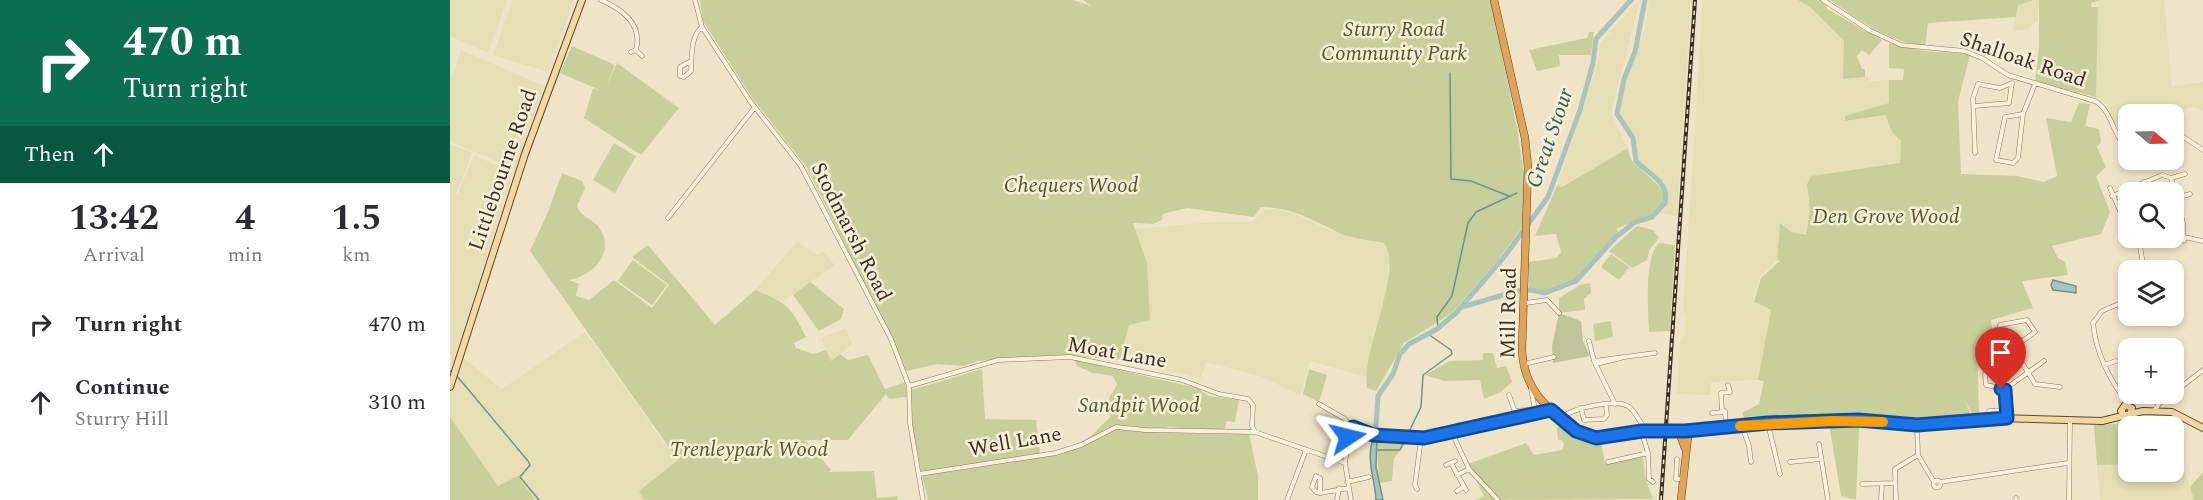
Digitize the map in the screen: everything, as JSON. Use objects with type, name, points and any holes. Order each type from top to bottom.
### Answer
[{"type":"highway","name":"Mill Road","points":[[1494,0],[1525,138],[1529,204],[1523,364],[1531,387]]},
{"type":"highway","points":[[1531,387],[1551,410],[1581,434],[1596,438],[1643,428],[1672,430],[1683,435],[1685,450],[1681,500]]},
{"type":"main road","name":"Littlebourne Road","points":[[450,387],[525,154],[582,0]]},
{"type":"main road","points":[[2107,420],[2121,410],[2123,405],[2143,411],[2172,412],[2203,428]]},
{"type":"main road","points":[[2127,416],[2132,411],[2130,406]]},
{"type":"main road","points":[[2121,410],[2127,416]]},
{"type":"main road","points":[[2127,416],[2143,411]]},
{"type":"main road","points":[[1683,435],[1704,429],[1768,423],[1858,420],[1917,425],[2007,418],[2107,420],[2118,418]]},
{"type":"street","points":[[601,0],[619,9],[628,17],[638,37],[633,51],[642,56]]},
{"type":"street","name":"Stodmarsh Road","points":[[695,0],[702,27],[755,107],[801,166],[825,208],[891,339],[909,386],[909,423],[923,500]]},
{"type":"street","name":"Shalloak Road","points":[[1823,0],[1886,39],[1921,49],[1964,51],[2016,77],[2100,104],[2118,135]]},
{"type":"street","points":[[689,62],[696,33],[702,27]]},
{"type":"street","points":[[1976,153],[1973,98],[1978,84],[2000,88],[2012,82],[2016,77]]},
{"type":"street","points":[[1975,106],[2010,103],[2012,82]]},
{"type":"street","points":[[2023,114],[2005,117],[1996,160],[2013,163],[2018,158],[2023,114],[2035,84]]},
{"type":"street","points":[[668,218],[755,107]]},
{"type":"street","points":[[2184,137],[2203,150]]},
{"type":"street","points":[[2144,182],[2162,175],[2171,178],[2185,174]]},
{"type":"street","points":[[2171,178],[2172,182]]},
{"type":"street","points":[[2110,188],[2118,207]]},
{"type":"street","points":[[2112,196],[2118,193]]},
{"type":"street","points":[[2184,196],[2190,194]]},
{"type":"street","points":[[2184,239],[2203,241]]},
{"type":"street","points":[[1526,301],[1547,300],[1559,313]]},
{"type":"street","points":[[2118,306],[2108,310],[2100,309],[2093,323],[2108,378],[2118,388]]},
{"type":"street","points":[[1987,371],[2014,349],[2035,333],[2025,320],[2003,323],[2000,334],[2014,349],[2036,386],[2060,387]]},
{"type":"street","points":[[2000,334],[1983,352],[1983,364],[1987,371],[1986,385],[2005,390]]},
{"type":"street","points":[[1589,341],[1595,363],[1615,404]]},
{"type":"street","points":[[1595,363],[1655,353]]},
{"type":"street","points":[[1523,364],[1554,357]]},
{"type":"street","name":"Moat Lane","points":[[909,386],[998,360],[1087,359],[1182,380],[1219,394],[1248,399],[1253,405],[1252,426],[1255,432]]},
{"type":"street","points":[[2005,390],[2044,361]]},
{"type":"street","points":[[2104,365],[2116,361]]},
{"type":"street","points":[[2153,412],[2203,370]]},
{"type":"street","points":[[1726,427],[1726,411],[1721,393],[1730,392],[1728,385]]},
{"type":"street","points":[[1531,387],[1536,415]]},
{"type":"street","points":[[2005,390],[2007,418]]},
{"type":"street","points":[[1509,395],[1517,418]]},
{"type":"street","points":[[1319,404],[1345,418],[1351,428],[1345,464],[1351,500]]},
{"type":"street","points":[[1561,418],[1569,411],[1581,408],[1615,404],[1629,407],[1643,428],[1648,455],[1649,479],[1653,482]]},
{"type":"street","points":[[2121,410],[2122,404]]},
{"type":"street","points":[[1581,408],[1584,420],[1590,421],[1604,419],[1607,414],[1606,405]]},
{"type":"street","points":[[1514,411],[1527,410]]},
{"type":"street","points":[[1351,428],[1363,429],[1375,436],[1421,438],[1551,410]]},
{"type":"street","points":[[1989,411],[2007,410]]},
{"type":"street","points":[[1712,412],[1726,411]]},
{"type":"street","points":[[2069,500],[2070,420]]},
{"type":"street","points":[[1768,423],[1780,474]]},
{"type":"street","points":[[1917,425],[1918,455],[1934,482],[2068,463]]},
{"type":"street","points":[[1742,426],[1749,446],[1751,462]]},
{"type":"street","name":"Well Lane","points":[[919,474],[980,463],[1040,457],[1081,445],[1116,427],[1145,430],[1255,432],[1345,464]]},
{"type":"street","points":[[1452,433],[1469,469],[1498,500]]},
{"type":"street","points":[[1417,489],[1414,485],[1415,467],[1421,438]]},
{"type":"street","points":[[1819,444],[1828,497]]},
{"type":"street","points":[[1287,500],[1306,450]]},
{"type":"street","points":[[1608,462],[1634,454],[1648,455]]},
{"type":"street","points":[[1896,500],[1895,469],[1918,455]]},
{"type":"street","points":[[1677,459],[1676,479],[1683,479]]},
{"type":"street","points":[[1790,462],[1803,464],[1821,459]]},
{"type":"street","points":[[1450,463],[1465,488],[1457,491]]},
{"type":"street","points":[[1457,476],[1469,469]]},
{"type":"street","points":[[1347,482],[1368,477]]},
{"type":"street","points":[[1862,484],[1895,483]]},
{"type":"street","points":[[1881,500],[1882,484]]},
{"type":"street","points":[[1320,493],[1339,488],[1350,489]]},
{"type":"street","points":[[1337,500],[1339,488]]},
{"type":"shaded area","points":[[450,0],[507,0],[488,53],[450,36]]},
{"type":"shaded area","points":[[513,0],[574,0],[548,72],[493,55]]},
{"type":"shaded area","points":[[1640,0],[1611,113],[1628,148],[1561,187],[1557,186],[1599,61],[1599,44]]},
{"type":"shaded area","points":[[1649,0],[1691,0],[1677,216],[1662,213],[1669,201],[1667,190],[1658,178],[1641,163],[1636,153],[1636,138],[1619,114],[1626,80],[1646,25]]},
{"type":"shaded area","points":[[1703,0],[1798,0],[1811,8],[1844,41],[1843,79],[1869,77],[1869,81],[1889,80],[1889,104],[1845,116],[1846,121],[1884,115],[1892,132],[1901,141],[1900,163],[1811,176],[1807,184],[1810,211],[1806,236],[1791,232],[1780,224],[1777,260],[1760,277],[1752,302],[1771,311],[1758,380],[1711,382],[1710,395],[1677,394],[1680,342],[1685,334],[1686,317],[1683,310]]},
{"type":"shaded area","points":[[2039,0],[2038,20],[2028,29],[2013,31],[2018,5]]},
{"type":"shaded area","points":[[2102,0],[2164,0],[2172,87],[2203,82],[2203,111],[2194,107],[2184,109],[2184,104],[2118,104],[2118,130],[2107,105],[2096,97],[2098,3]]},
{"type":"shaded area","points":[[461,50],[544,86],[528,131],[523,130],[522,134],[527,137],[515,170],[450,141],[450,82]]},
{"type":"shaded area","points":[[450,144],[472,153],[456,194],[458,194],[474,155],[513,173],[451,369]]},
{"type":"shaded area","points":[[1278,209],[1298,215],[1331,231],[1384,243],[1387,248],[1389,261],[1384,301],[1374,331],[1366,377],[1310,361],[1300,395],[1260,376],[1206,362],[1201,378],[1120,360],[1147,263],[1135,229],[1213,222],[1252,222],[1264,210]]},
{"type":"shaded area","points":[[797,242],[818,255],[822,251],[835,265],[783,301],[755,290]]},
{"type":"shaded area","points":[[846,328],[852,344],[831,362],[821,338]]},
{"type":"shaded area","points":[[585,332],[677,461],[639,491],[644,500],[535,500],[518,477],[498,486],[450,417],[450,393],[463,358],[502,389]]},
{"type":"shaded area","points":[[2118,464],[2118,482],[2184,482],[2184,468],[2194,500],[2100,500],[2097,465]]},
{"type":"green space","points":[[700,0],[1073,0],[1091,6],[1083,0],[1491,0],[1517,128],[1525,181],[1526,222],[1498,260],[1452,313],[1404,343],[1376,391],[1367,388],[1367,372],[1389,272],[1389,256],[1384,243],[1347,236],[1283,209],[1261,207],[1254,217],[1187,208],[1163,214],[1162,220],[1153,224],[1133,223],[1147,263],[1150,320],[1129,325],[1120,360],[1060,355],[979,361],[963,366],[937,364],[907,371],[807,168],[750,95],[703,21]]},
{"type":"green space","points":[[1798,0],[1829,0],[1827,9],[1882,40],[1869,55],[1862,50],[1857,56],[1862,69],[1865,69],[1865,77],[1843,79],[1844,41],[1811,8]]},
{"type":"green space","points":[[1830,0],[2034,0],[2018,5],[2016,17],[1928,23],[1925,47],[1886,35]]},
{"type":"green space","points":[[2039,0],[2101,0],[2091,3],[2092,7],[2098,7],[2096,97],[2035,82],[2039,47]]},
{"type":"green space","points":[[1589,32],[1594,32],[1591,55],[1559,55],[1560,66],[1537,71],[1529,50],[1587,38]]},
{"type":"green space","name":"Den Grove Wood","points":[[1889,43],[1923,51],[1970,54],[1958,102],[1961,174],[2017,176],[2044,182],[2057,176],[2046,118],[2071,122],[2079,103],[2090,104],[2085,126],[2099,129],[2101,142],[2097,147],[2106,167],[2096,176],[2110,212],[2101,234],[2052,246],[2058,258],[2065,262],[2068,275],[2022,281],[2033,308],[1991,320],[1993,336],[1977,346],[1979,415],[1972,414],[1965,400],[1971,415],[1906,422],[1819,419],[1820,416],[1746,421],[1742,413],[1759,404],[1764,381],[1758,380],[1771,310],[1754,302],[1761,278],[1780,261],[1777,260],[1780,223],[1791,232],[1806,235],[1810,211],[1807,184],[1811,176],[1900,163],[1901,141],[1892,132],[1885,115],[1845,121],[1845,116],[1889,103],[1889,80],[1903,80],[1904,69],[1889,68]]},
{"type":"green space","points":[[572,46],[615,65],[606,87],[617,63],[679,108],[641,155],[584,118],[593,88],[602,91],[560,73]]},
{"type":"green space","points":[[614,143],[636,156],[615,193],[593,180]]},
{"type":"green space","points":[[1628,148],[1632,161],[1662,191],[1666,198],[1665,205],[1659,211],[1617,228],[1618,232],[1576,279],[1545,292],[1529,288],[1529,262],[1556,258],[1561,252],[1556,234],[1535,236],[1557,186],[1562,187]]},
{"type":"green space","name":"Trenleypark Wood","points":[[562,173],[582,181],[585,188],[577,206],[583,215],[597,225],[603,234],[605,244],[604,252],[594,267],[578,278],[569,280],[579,284],[576,296],[589,300],[614,280],[652,308],[669,285],[632,257],[648,245],[715,325],[755,290],[775,298],[792,312],[806,337],[794,343],[796,348],[813,354],[826,350],[831,361],[840,354],[848,360],[868,355],[885,389],[905,382],[907,397],[889,399],[886,394],[848,440],[805,440],[831,470],[829,472],[874,471],[877,498],[897,496],[898,500],[644,500],[639,491],[678,460],[530,251],[548,212]]},
{"type":"green space","points":[[1637,226],[1653,230],[1659,238],[1650,249],[1647,260],[1632,268],[1609,251]]},
{"type":"green space","points":[[1659,243],[1675,245],[1670,331],[1649,332],[1649,271],[1654,250]]},
{"type":"green space","points":[[1611,254],[1629,267],[1619,280],[1601,267]]},
{"type":"green space","points":[[633,260],[667,285],[652,305],[618,281]]},
{"type":"green space","points":[[810,282],[844,309],[841,319],[819,331],[793,295]]},
{"type":"green space","points":[[1590,283],[1591,293],[1584,299],[1585,310],[1559,313],[1559,298],[1580,285]]},
{"type":"green space","points":[[1559,313],[1581,321],[1583,341],[1590,356],[1553,363],[1552,346]]},
{"type":"green space","points":[[1611,321],[1613,337],[1595,341],[1593,324]]},
{"type":"green space","points":[[1483,353],[1493,353],[1497,368],[1506,366],[1512,382],[1501,392],[1484,399],[1480,380],[1444,381],[1425,375],[1449,361],[1483,360]]},
{"type":"green space","name":"Sandpit Wood","points":[[1075,360],[1197,388],[1209,396],[1239,400],[1235,422],[1227,421],[1224,431],[1168,427],[1157,433],[1249,434],[1258,476],[1258,500],[928,500],[922,476],[1063,454],[1092,435],[1110,417],[1109,398],[1117,385],[1113,376],[1093,373],[1077,366]]},
{"type":"green space","points":[[982,369],[985,419],[1036,420],[1040,454],[921,471],[912,423],[911,390]]},
{"type":"green space","points":[[1309,369],[1327,375],[1319,402],[1303,394]]},
{"type":"green space","points":[[450,417],[498,486],[518,476],[535,500],[450,500]]},
{"type":"green space","points":[[1855,422],[1859,428],[1856,500],[1841,496],[1829,424]]},
{"type":"green space","points":[[1560,423],[1590,442],[1601,443],[1605,463],[1643,455],[1645,476],[1653,499],[1475,500],[1484,496],[1468,464],[1526,443],[1534,455],[1562,450],[1564,444],[1562,440],[1558,440],[1557,429]]},
{"type":"green space","points":[[2118,424],[2118,464],[2097,465],[2094,425]]},
{"type":"green space","points":[[1377,440],[1407,442],[1394,458],[1392,481],[1379,483]]},
{"type":"green space","points":[[2203,472],[2203,500],[2194,500],[2190,487]]},
{"type":"water","points":[[2053,280],[2076,286],[2076,293],[2053,290],[2051,285]]},
{"type":"water","points":[[1374,436],[1377,437],[1376,467],[1383,500],[1376,500],[1371,468],[1370,453]]},
{"type":"waterway","name":"Great Stour","points":[[1375,439],[1378,396],[1393,374],[1400,354],[1409,344],[1437,329],[1456,313],[1504,257],[1548,197],[1580,110],[1593,63],[1596,39],[1631,0]]},
{"type":"waterway","name":"Great Stour","points":[[1462,307],[1517,291],[1531,290],[1545,293],[1576,281],[1616,237],[1635,222],[1652,217],[1665,203],[1665,190],[1657,179],[1636,161],[1633,138],[1617,114],[1624,79],[1635,52],[1645,0]]},
{"type":"waterway","points":[[1450,73],[1451,179],[1471,181],[1509,196]]},
{"type":"waterway","points":[[1438,328],[1437,317],[1452,296],[1468,223],[1476,212],[1517,193]]},
{"type":"waterway","name":"Great Stour","points":[[1376,450],[1400,450],[1421,407],[1423,375],[1452,354],[1451,350],[1428,334]]},
{"type":"waterway","points":[[457,376],[528,461],[530,465],[520,477],[539,500]]},
{"type":"railway","points":[[1661,500],[1695,0]]},
{"type":"slow traffic","points":[[1740,426],[1858,420],[1883,422]]},
{"type":"route","points":[[1348,437],[1353,427],[1378,436],[1405,439],[1428,438],[1551,410],[1576,431],[1596,438],[1642,431],[1677,429],[1685,431],[1696,428],[1768,423],[1846,420],[1917,425],[2007,418],[2005,390],[2001,389]]},
{"type":"park label","name":"Sturry Road Community Park","points":[[1394,42]]},
{"type":"park label","name":"Chequers Wood","points":[[1071,186]]}]
